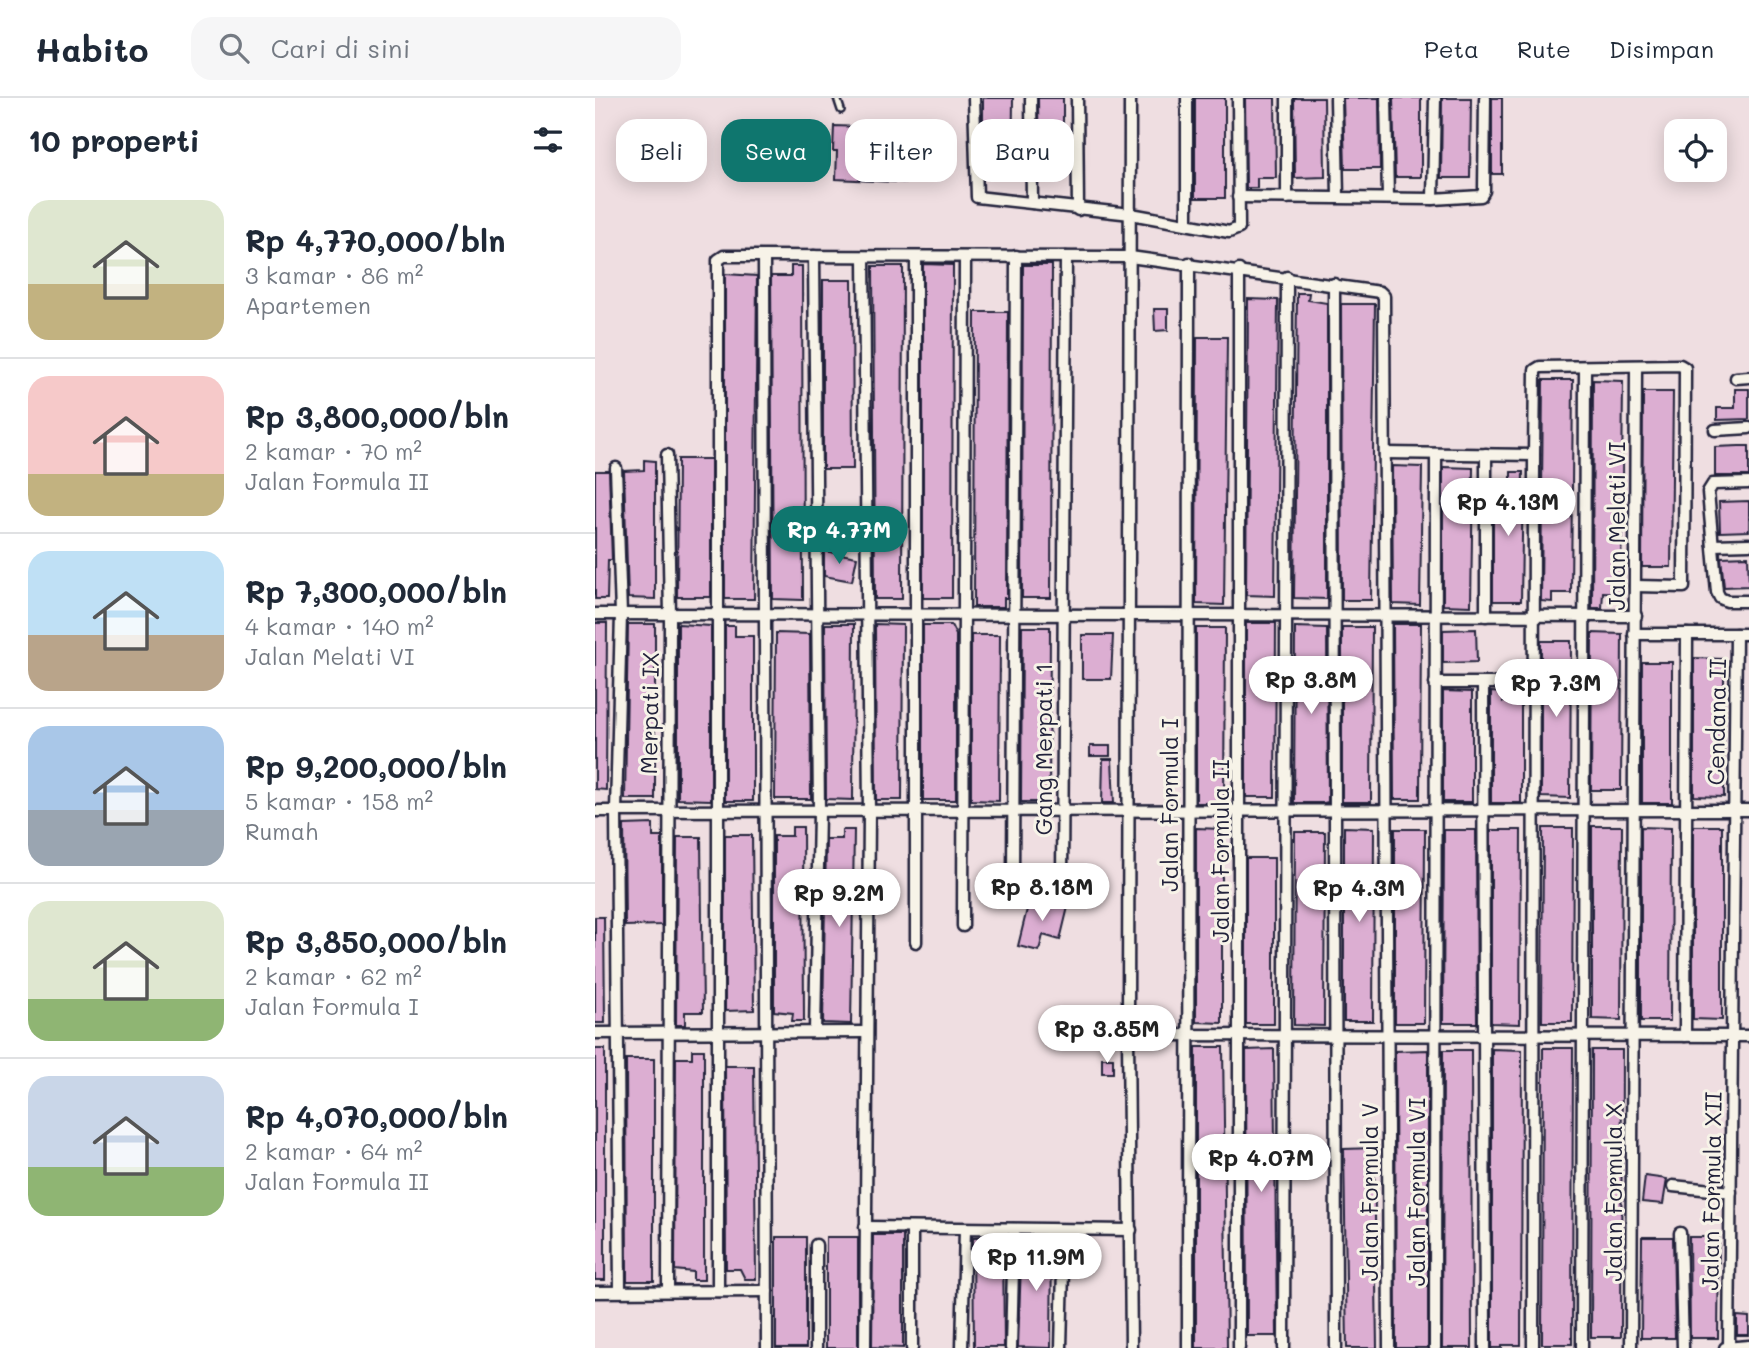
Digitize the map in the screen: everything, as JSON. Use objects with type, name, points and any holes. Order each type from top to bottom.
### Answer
[{"type":"street","points":[[974,98],[977,197],[1131,215],[1236,231],[1239,228],[1238,98]]},
{"type":"street","points":[[1031,98],[1032,204]]},
{"type":"street","points":[[1077,98],[1078,210]]},
{"type":"street","points":[[1131,98],[1128,811],[1131,1348]]},
{"type":"street","points":[[1187,98],[1188,224]]},
{"type":"street","points":[[1287,98],[1287,198]]},
{"type":"street","points":[[1336,98],[1338,197]]},
{"type":"street","points":[[1386,98],[1388,198]]},
{"type":"street","points":[[1433,199],[1434,98]]},
{"type":"street","points":[[1238,197],[1476,198],[1484,191],[1485,98]]},
{"type":"street","points":[[718,1291],[718,260],[724,256],[1066,257],[1130,251],[1189,263],[1334,284],[1336,1348]]},
{"type":"street","points":[[814,256],[815,615],[819,811],[815,1032]]},
{"type":"street","points":[[1013,880],[1016,256]]},
{"type":"street","points":[[764,257],[767,1348]]},
{"type":"street","points":[[864,257],[869,812],[865,1032],[866,1348]]},
{"type":"street","points":[[916,257],[916,942]]},
{"type":"street","name":"Gang Merpati 1","points":[[1062,883],[1066,257]]},
{"type":"street","points":[[963,926],[965,258]]},
{"type":"street","name":"Jalan Formula I","points":[[1188,1348],[1189,263]]},
{"type":"street","name":"Jalan Formula II","points":[[1239,270],[1239,1348]]},
{"type":"street","points":[[1284,1348],[1287,277]]},
{"type":"street","name":"Jalan Formula V","points":[[1334,284],[1380,292],[1384,296],[1389,1348]]},
{"type":"street","points":[[1533,1348],[1534,455],[1535,370],[1540,366],[1680,365],[1685,368],[1684,587],[1635,586]]},
{"type":"street","points":[[1581,1348],[1585,367]]},
{"type":"street","name":"Jalan Melati VI","points":[[1633,1035],[1636,367]]},
{"type":"street","points":[[1737,378],[1749,377]]},
{"type":"street","points":[[1715,430],[1749,428]]},
{"type":"street","points":[[1385,453],[1534,455]]},
{"type":"street","name":"Jalan Formula VI","points":[[1435,1348],[1436,454]]},
{"type":"street","points":[[1486,454],[1486,616]]},
{"type":"street","name":"Merpati IX","points":[[667,455],[670,615],[667,811],[668,1291]]},
{"type":"street","points":[[616,468],[621,614],[616,811],[620,1290]]},
{"type":"street","points":[[1749,483],[1710,486],[1713,545],[1720,598],[1727,601],[1749,601]]},
{"type":"street","points":[[1713,545],[1749,544]]},
{"type":"street","points":[[595,614],[1636,616]]},
{"type":"street","points":[[1635,634],[1749,634]]},
{"type":"street","points":[[1685,1036],[1687,634]]},
{"type":"street","name":"Cendana II","points":[[1732,1036],[1736,634]]},
{"type":"street","points":[[1435,683],[1533,683]]},
{"type":"street","points":[[1483,683],[1485,1348]]},
{"type":"street","points":[[595,811],[1749,810]]},
{"type":"street","points":[[595,1033],[865,1032]]},
{"type":"street","points":[[1128,1035],[1749,1036]]},
{"type":"street","name":"Jalan Formula X","points":[[1631,1348],[1633,1035]]},
{"type":"street","name":"Jalan Formula XII","points":[[1729,1348],[1732,1036]]},
{"type":"street","points":[[1672,1186],[1731,1192]]},
{"type":"street","points":[[865,1227],[1131,1230]]},
{"type":"street","points":[[912,1228],[912,1348]]},
{"type":"street","points":[[962,1348],[965,1228]]},
{"type":"street","points":[[1011,1348],[1014,1229]]},
{"type":"street","points":[[1061,1348],[1063,1230]]},
{"type":"street","points":[[1680,1233],[1683,1348]]},
{"type":"street","points":[[816,1245],[816,1348]]},
{"type":"street","points":[[595,1292],[767,1291]]},
{"type":"street","points":[[1724,1348],[1749,1346]]},
{"type":"lane","points":[[837,98],[841,110]]},
{"type":"building","points":[[983,98],[1013,98],[1013,119],[983,119]]},
{"type":"building","points":[[1038,98],[1063,98],[1063,119],[1038,119]]},
{"type":"building","points":[[1195,98],[1225,98],[1225,198],[1195,198]]},
{"type":"building","points":[[1245,98],[1275,98],[1276,178],[1257,178],[1257,188],[1246,188]]},
{"type":"building","points":[[1294,98],[1324,98],[1325,177],[1295,178]]},
{"type":"building","points":[[1343,98],[1379,98],[1380,169],[1345,169]]},
{"type":"building","points":[[1393,98],[1421,98],[1421,177],[1395,177]]},
{"type":"building","points":[[1442,98],[1471,98],[1470,178],[1441,178]]},
{"type":"building","points":[[1492,98],[1502,98],[1502,174],[1492,174]]},
{"type":"building","points":[[834,126],[845,126],[845,179],[836,179],[837,151],[833,151]]},
{"type":"building","points":[[923,264],[953,265],[952,598],[923,598]]},
{"type":"building","points":[[1023,265],[1052,265],[1051,598],[1022,598]]},
{"type":"building","points":[[791,266],[802,266],[803,600],[773,599],[771,276],[791,276]]},
{"type":"building","points":[[873,266],[903,266],[902,599],[875,599]]},
{"type":"building","points":[[725,274],[757,276],[754,599],[725,599]]},
{"type":"building","points":[[823,280],[852,280],[853,469],[823,469]]},
{"type":"building","points":[[1297,293],[1309,293],[1308,300],[1327,303],[1327,599],[1294,598]]},
{"type":"building","points":[[1248,299],[1278,300],[1275,596],[1246,595]]},
{"type":"building","points":[[1341,304],[1375,304],[1371,600],[1342,600]]},
{"type":"building","points":[[1154,309],[1168,309],[1168,330],[1155,331]]},
{"type":"building","points":[[975,312],[1008,312],[1007,598],[1004,598],[1004,607],[974,607]]},
{"type":"building","points":[[1197,337],[1227,337],[1224,605],[1196,604]]},
{"type":"building","points":[[1543,380],[1573,380],[1571,593],[1552,593],[1552,602],[1541,601]]},
{"type":"building","points":[[1593,380],[1623,381],[1621,593],[1603,592],[1602,608],[1592,608]]},
{"type":"building","points":[[1735,389],[1749,389],[1749,419],[1717,420],[1717,408],[1735,408]]},
{"type":"building","points":[[1643,392],[1673,392],[1671,567],[1642,567]]},
{"type":"building","points":[[1749,446],[1749,476],[1715,476],[1715,447]]},
{"type":"building","points":[[678,459],[711,459],[711,597],[677,597]]},
{"type":"building","points":[[644,460],[655,461],[655,599],[628,598],[624,471],[644,470]]},
{"type":"building","points":[[1392,466],[1422,467],[1420,605],[1393,604]]},
{"type":"building","points":[[1443,467],[1473,468],[1471,606],[1443,605]]},
{"type":"building","points":[[595,471],[609,471],[612,560],[608,560],[607,599],[595,599]]},
{"type":"building","points":[[1511,472],[1523,472],[1521,601],[1493,601],[1493,481],[1511,481]]},
{"type":"building","points":[[1749,501],[1749,531],[1720,532],[1719,502]]},
{"type":"building","points":[[824,551],[857,557],[852,581],[824,576]]},
{"type":"building","points":[[1748,556],[1749,586],[1724,587],[1721,557]]},
{"type":"building","points":[[595,623],[607,623],[606,790],[595,789]]},
{"type":"building","points":[[1246,623],[1276,623],[1275,797],[1246,797]]},
{"type":"building","points":[[628,624],[655,624],[655,799],[625,799]]},
{"type":"building","points":[[678,624],[711,626],[711,800],[678,799]]},
{"type":"building","points":[[825,624],[854,624],[853,800],[826,799]]},
{"type":"building","points":[[875,624],[903,625],[902,800],[876,800]]},
{"type":"building","points":[[1393,624],[1421,624],[1420,799],[1394,799]]},
{"type":"building","points":[[923,625],[951,625],[956,635],[956,800],[923,800]]},
{"type":"building","points":[[725,626],[735,626],[735,636],[753,636],[753,801],[725,801]]},
{"type":"building","points":[[1022,627],[1050,627],[1049,802],[1021,802]]},
{"type":"building","points":[[1295,627],[1327,628],[1328,802],[1324,803],[1294,803]]},
{"type":"building","points":[[1342,627],[1372,627],[1371,802],[1342,802]]},
{"type":"building","points":[[1196,628],[1225,628],[1224,803],[1196,803]]},
{"type":"building","points":[[1476,629],[1477,662],[1443,663],[1443,630]]},
{"type":"building","points":[[776,633],[810,634],[811,799],[775,799]]},
{"type":"building","points":[[1592,633],[1622,634],[1621,790],[1591,790]]},
{"type":"building","points":[[971,635],[1000,635],[999,801],[971,800]]},
{"type":"building","points":[[1082,635],[1113,635],[1111,679],[1082,679]]},
{"type":"building","points":[[1541,641],[1571,641],[1570,798],[1541,797]]},
{"type":"building","points":[[1694,658],[1724,659],[1724,797],[1694,796]]},
{"type":"building","points":[[1642,662],[1672,662],[1672,803],[1642,803]]},
{"type":"building","points":[[1443,691],[1472,692],[1472,802],[1443,802]]},
{"type":"building","points":[[1491,692],[1503,693],[1503,702],[1521,702],[1521,803],[1491,803]]},
{"type":"building","points":[[1090,746],[1110,746],[1110,756],[1090,756]]},
{"type":"building","points":[[1103,759],[1112,759],[1114,803],[1102,803]]},
{"type":"building","points":[[653,824],[653,837],[662,837],[662,925],[625,926],[624,825]]},
{"type":"building","points":[[1592,826],[1622,826],[1621,1020],[1592,1019]]},
{"type":"building","points":[[1693,826],[1722,826],[1722,1020],[1693,1019]]},
{"type":"building","points":[[792,827],[803,827],[804,1021],[792,1021],[793,1013],[774,1011],[774,836],[792,836]]},
{"type":"building","points":[[1344,827],[1374,828],[1373,1021],[1344,1021]]},
{"type":"building","points":[[1641,827],[1671,828],[1670,1021],[1641,1021]]},
{"type":"building","points":[[1196,828],[1222,829],[1222,1023],[1196,1022]]},
{"type":"building","points":[[1543,828],[1573,828],[1572,1022],[1542,1022]]},
{"type":"building","points":[[1395,829],[1425,829],[1424,1023],[1395,1023]]},
{"type":"building","points":[[842,830],[854,830],[851,1024],[823,1023],[826,839],[842,839]]},
{"type":"building","points":[[1444,830],[1476,830],[1477,1023],[1443,1023]]},
{"type":"building","points":[[1491,830],[1521,830],[1520,1024],[1491,1023]]},
{"type":"building","points":[[1295,832],[1325,832],[1324,1026],[1294,1025]]},
{"type":"building","points":[[725,835],[752,835],[754,1010],[725,1011]]},
{"type":"building","points":[[677,837],[701,837],[703,1012],[685,1012],[685,1025],[676,1025]]},
{"type":"building","points":[[1246,858],[1274,858],[1274,1024],[1246,1024]]},
{"type":"building","points":[[1030,897],[1068,907],[1060,940],[1043,935],[1039,951],[1018,946]]},
{"type":"building","points":[[595,917],[604,917],[605,1023],[595,1023]]},
{"type":"building","points":[[1196,1047],[1223,1047],[1227,1348],[1196,1348]]},
{"type":"building","points":[[1543,1048],[1573,1048],[1572,1344],[1542,1344]]},
{"type":"building","points":[[595,1049],[605,1049],[605,1280],[595,1280]]},
{"type":"building","points":[[1274,1049],[1277,1336],[1247,1336],[1246,1050]]},
{"type":"building","points":[[1492,1049],[1522,1050],[1521,1345],[1502,1345],[1502,1348],[1492,1348]]},
{"type":"building","points":[[692,1050],[704,1050],[704,1280],[693,1280],[693,1272],[675,1270],[676,1058],[692,1058]]},
{"type":"building","points":[[1428,1050],[1428,1348],[1396,1348],[1395,1051]]},
{"type":"building","points":[[1443,1050],[1471,1050],[1472,1348],[1442,1348]]},
{"type":"building","points":[[1592,1050],[1622,1050],[1621,1337],[1591,1337]]},
{"type":"building","points":[[1102,1058],[1113,1058],[1113,1073],[1102,1073]]},
{"type":"building","points":[[626,1059],[654,1059],[654,1281],[627,1281]]},
{"type":"building","points":[[725,1066],[754,1066],[756,1279],[745,1279],[740,1269],[726,1269]]},
{"type":"building","points":[[1374,1148],[1377,1348],[1347,1348],[1344,1149]]},
{"type":"building","points":[[1645,1176],[1667,1179],[1663,1204],[1642,1202]]},
{"type":"building","points":[[873,1235],[903,1235],[903,1348],[872,1347]]},
{"type":"building","points":[[1022,1236],[1052,1237],[1051,1348],[1018,1347]]},
{"type":"building","points":[[776,1237],[806,1237],[806,1348],[776,1348]]},
{"type":"building","points":[[826,1237],[858,1237],[858,1348],[826,1348]]},
{"type":"building","points":[[973,1237],[1003,1237],[1004,1347],[974,1347]]},
{"type":"building","points":[[1642,1237],[1673,1237],[1675,1338],[1641,1338]]},
{"type":"building","points":[[1689,1237],[1719,1237],[1718,1338],[1690,1338]]},
{"type":"building","points":[[1737,1316],[1749,1317],[1749,1335],[1737,1335]]}]
